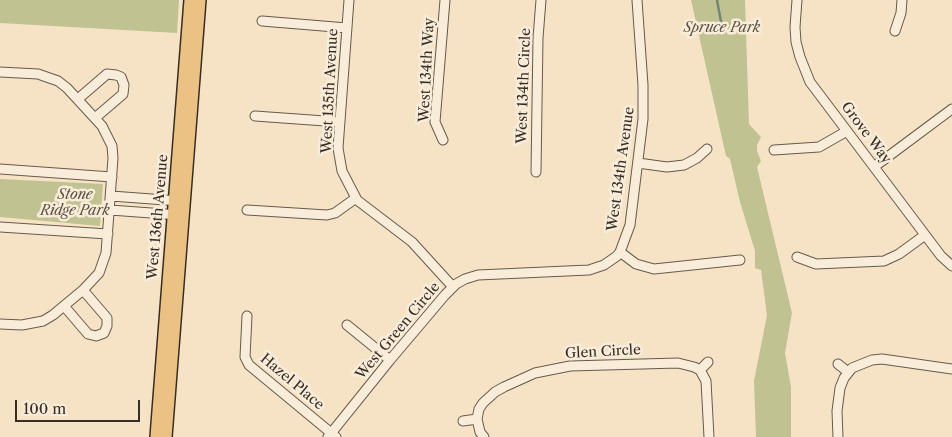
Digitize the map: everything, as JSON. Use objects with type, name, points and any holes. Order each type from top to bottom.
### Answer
[{"type":"main road","name":"West 136th Avenue","points":[[166,437],[190,0]]},
{"type":"main road","name":"West 136th Avenue","points":[[179,201],[200,0]]},
{"type":"main road","name":"West 136th Avenue","points":[[156,437],[178,215]]},
{"type":"street","name":"West 135th Avenue","points":[[349,0],[339,122],[338,148],[342,171],[356,198],[370,211],[412,242],[453,287]]},
{"type":"street","name":"West 134th Way","points":[[443,140],[435,122],[445,0]]},
{"type":"street","name":"West 134th Circle","points":[[536,172],[538,38],[541,0]]},
{"type":"street","name":"West 134th Avenue","points":[[620,252],[630,225],[644,99],[637,0]]},
{"type":"street","name":"Grove Way","points":[[797,0],[795,27],[800,57],[810,82],[941,256],[952,266]]},
{"type":"street","points":[[895,30],[901,14],[902,0]]},
{"type":"street","points":[[262,21],[347,28]]},
{"type":"street","points":[[0,72],[38,74],[48,77],[67,88],[108,135],[114,158],[106,253],[104,263],[92,283],[48,318],[32,324],[0,324]]},
{"type":"street","points":[[78,99],[107,74],[121,77],[124,85],[123,94],[95,118]]},
{"type":"street","points":[[874,167],[952,109]]},
{"type":"street","points":[[255,116],[339,122]]},
{"type":"street","points":[[774,150],[819,147],[847,131]]},
{"type":"street","points":[[638,163],[667,167],[684,165],[707,150]]},
{"type":"street","points":[[0,169],[112,177]]},
{"type":"street","points":[[111,196],[179,201]]},
{"type":"street","points":[[247,210],[327,215],[356,198]]},
{"type":"street","points":[[110,210],[178,215]]},
{"type":"street","points":[[0,227],[108,234]]},
{"type":"street","points":[[797,257],[816,264],[884,261],[899,254],[925,235]]},
{"type":"street","points":[[620,252],[636,264],[654,269],[740,260]]},
{"type":"street","name":"West Green Circle","points":[[332,436],[390,360],[453,287],[465,279],[478,275],[589,270],[604,265],[620,252]]},
{"type":"street","points":[[64,306],[88,334],[96,336],[104,333],[107,326],[107,318],[83,290]]},
{"type":"street","name":"Hazel Place","points":[[247,316],[245,357],[249,364],[332,436]]},
{"type":"street","points":[[347,325],[390,360]]},
{"type":"street","points":[[838,437],[838,399],[843,381],[848,372],[863,363],[877,359],[952,369]]},
{"type":"street","points":[[708,362],[700,370],[706,381],[709,437]]},
{"type":"street","name":"Glen Circle","points":[[477,419],[479,409],[495,392],[518,380],[555,368],[678,363],[700,370]]},
{"type":"street","points":[[838,364],[848,372]]},
{"type":"street","points":[[464,422],[477,419],[480,432],[484,437]]},
{"type":"green space","points":[[0,0],[179,0],[177,33],[0,23]]},
{"type":"green space","name":"Spruce Park","points":[[691,0],[745,0],[749,124],[761,137],[757,145],[757,151],[761,161],[757,167],[792,313],[785,353],[791,387],[791,437],[756,437],[754,381],[767,315],[761,270],[755,268],[755,251],[740,202],[730,159],[726,156]]},
{"type":"green space","name":"Stone Ridge Park","points":[[0,179],[103,184],[100,226],[0,217]]},
{"type":"waterway","points":[[717,0],[722,27]]}]
